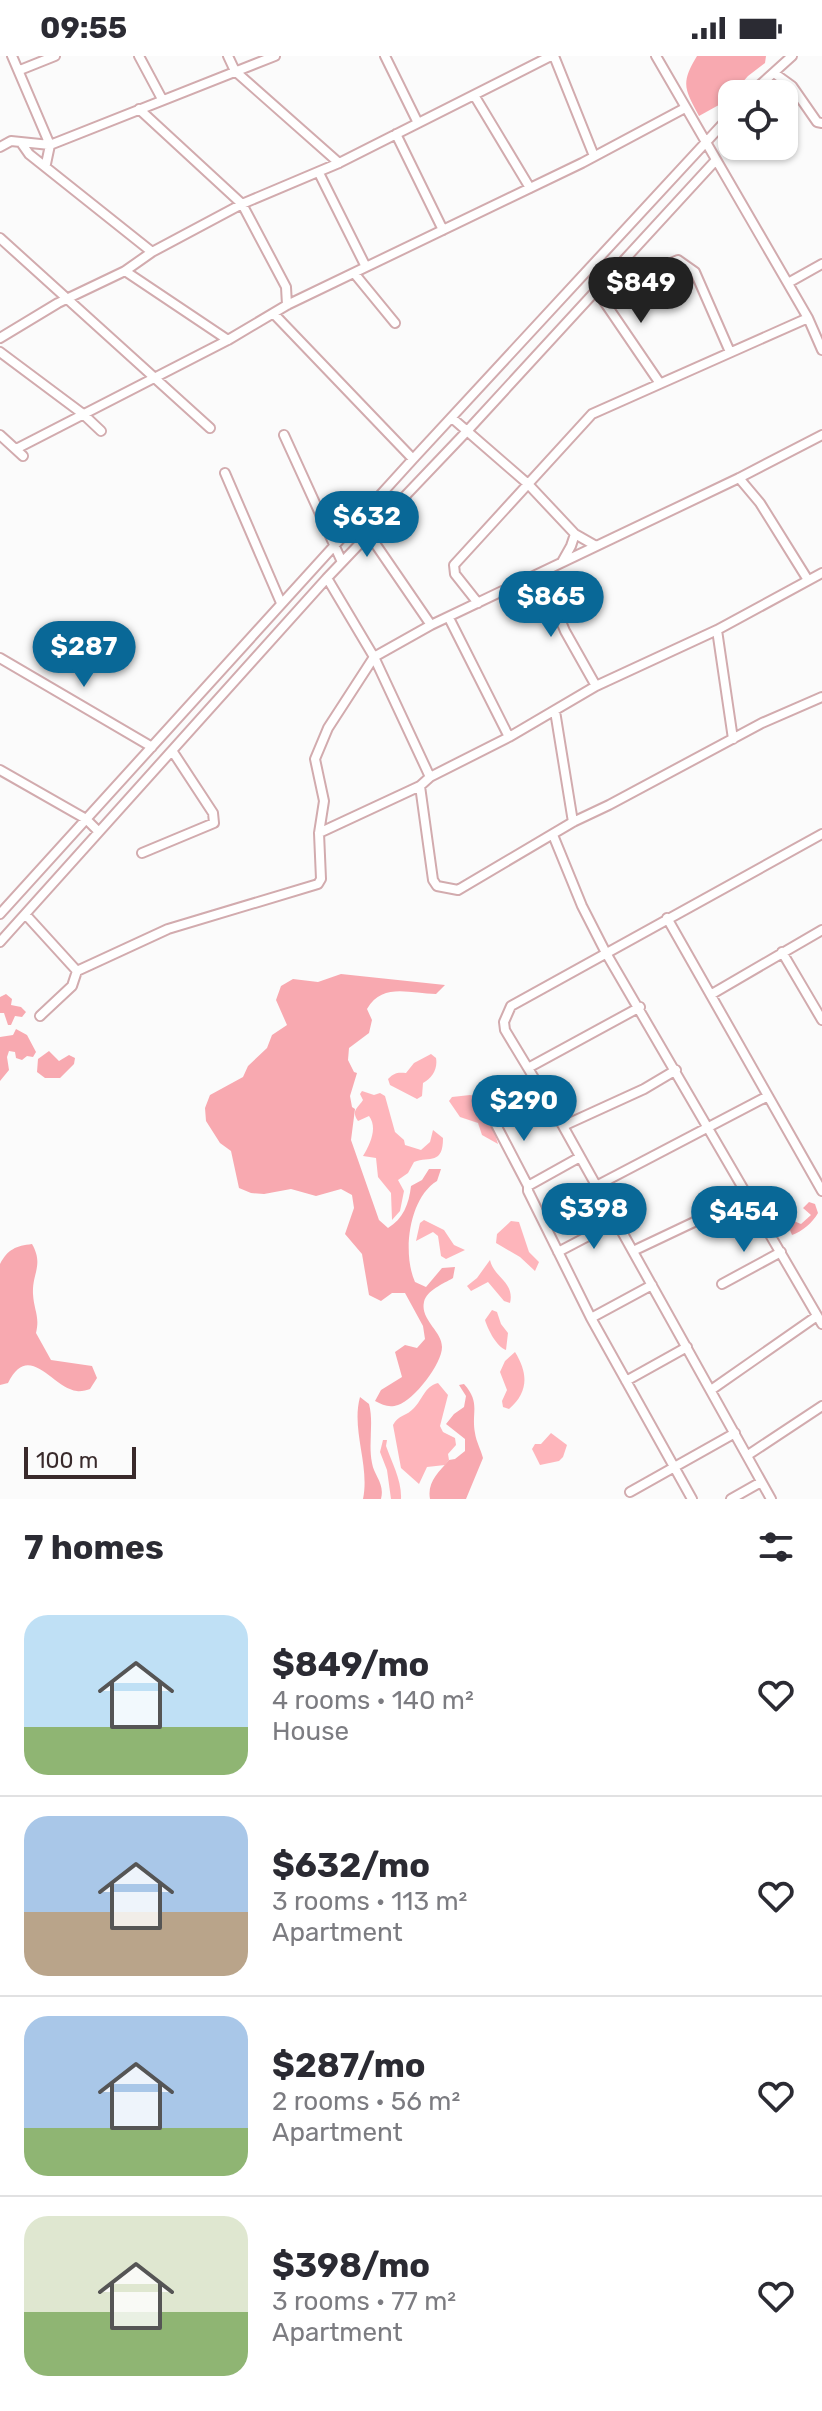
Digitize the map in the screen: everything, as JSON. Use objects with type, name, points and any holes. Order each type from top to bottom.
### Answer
[{"type":"street","points":[[12,56],[50,145],[46,164]]},
{"type":"street","points":[[20,70],[55,56]]},
{"type":"street","points":[[139,56],[162,99]]},
{"type":"street","points":[[228,56],[235,71],[339,163]]},
{"type":"street","points":[[0,137],[22,144],[50,145],[275,56]]},
{"type":"street","points":[[385,56],[418,123]]},
{"type":"street","points":[[0,338],[58,303],[125,271],[152,252],[242,204],[319,173],[552,56],[594,156]]},
{"type":"street","points":[[656,56],[808,318],[822,350]]},
{"type":"street","points":[[766,80],[793,56]]},
{"type":"street","points":[[774,73],[792,86],[817,122],[822,123]]},
{"type":"street","points":[[474,95],[530,188]]},
{"type":"street","points":[[0,435],[19,452],[83,414],[228,340],[287,305],[530,188],[685,108]]},
{"type":"street","points":[[139,109],[242,204],[286,287],[287,305]]},
{"type":"street","points":[[0,914],[281,603],[718,129]]},
{"type":"street","points":[[396,134],[443,230]]},
{"type":"street","points":[[0,147],[11,141]]},
{"type":"street","points":[[22,144],[29,154],[46,164],[152,252]]},
{"type":"street","points":[[0,942],[327,578],[599,293],[716,160]]},
{"type":"street","points":[[319,173],[366,267]]},
{"type":"street","points":[[0,238],[210,428]]},
{"type":"street","points":[[599,293],[678,260],[695,272],[730,352]]},
{"type":"street","points":[[788,283],[822,264]]},
{"type":"street","points":[[125,271],[228,340]]},
{"type":"street","points":[[354,273],[395,323]]},
{"type":"street","points":[[599,293],[659,382]]},
{"type":"street","points":[[274,314],[413,459]]},
{"type":"street","points":[[478,603],[455,574],[454,565],[592,414],[808,318]]},
{"type":"street","points":[[0,352],[101,431]]},
{"type":"street","points":[[452,418],[528,484],[575,534],[596,546]]},
{"type":"street","points":[[284,435],[342,562]]},
{"type":"street","points":[[40,1016],[72,986],[77,971],[168,929],[318,884],[321,879],[319,833],[324,801],[315,759],[328,728],[374,657],[431,625],[822,435]]},
{"type":"street","points":[[225,473],[281,603]]},
{"type":"street","points":[[739,478],[760,503],[808,580]]},
{"type":"street","points":[[359,520],[431,625]]},
{"type":"street","points":[[562,562],[575,534]]},
{"type":"street","points":[[541,573],[565,631],[596,686]]},
{"type":"street","points":[[319,833],[420,786],[430,777],[509,737],[596,686],[717,630],[822,573]]},
{"type":"street","points":[[327,578],[374,657],[430,777]]},
{"type":"street","points":[[449,618],[509,737]]},
{"type":"street","points":[[717,630],[733,739]]},
{"type":"street","points":[[0,658],[152,747]]},
{"type":"street","points":[[420,786],[433,880],[437,886],[458,890],[573,822],[762,723],[822,697]]},
{"type":"street","points":[[555,711],[573,822]]},
{"type":"street","points":[[142,853],[214,823],[213,813],[173,752]]},
{"type":"street","points":[[0,770],[86,819],[98,831]]},
{"type":"street","points":[[124,778],[136,790]]},
{"type":"street","points":[[553,835],[582,906],[606,953],[820,1320],[711,1390]]},
{"type":"street","points":[[771,1499],[563,1126],[505,1030],[504,1022],[511,1006],[667,918],[821,837]]},
{"type":"street","points":[[26,915],[77,971]]},
{"type":"street","points":[[667,918],[822,1191]]},
{"type":"street","points":[[712,994],[822,930]]},
{"type":"street","points":[[782,952],[822,1020]]},
{"type":"street","points":[[528,1068],[640,1007]]},
{"type":"street","points":[[563,1126],[644,1089],[676,1070]]},
{"type":"street","points":[[537,1083],[491,1111],[591,1318],[692,1499]]},
{"type":"street","points":[[596,1186],[768,1096]]},
{"type":"street","points":[[528,1186],[580,1157]]},
{"type":"street","points":[[633,1251],[749,1196]]},
{"type":"street","points":[[558,1252],[615,1222]]},
{"type":"street","points":[[722,1284],[781,1252]]},
{"type":"street","points":[[591,1318],[652,1285]]},
{"type":"street","points":[[626,1381],[687,1347]]},
{"type":"street","points":[[748,1455],[822,1406]]},
{"type":"street","points":[[630,1492],[735,1433]]},
{"type":"street","points":[[731,1499],[761,1482]]},
{"type":"shaded area","points":[[697,56],[766,56],[765,63],[744,80],[718,80],[718,105],[699,116],[686,86],[688,73]]},
{"type":"shaded area","points":[[341,974],[445,985],[436,994],[398,991],[381,995],[367,1009],[372,1020],[369,1033],[349,1048],[348,1060],[357,1073],[350,1096],[355,1109],[351,1140],[379,1220],[388,1228],[398,1220],[409,1199],[411,1186],[422,1180],[429,1169],[441,1169],[437,1181],[427,1189],[414,1213],[409,1242],[411,1270],[415,1282],[426,1287],[442,1268],[455,1267],[453,1278],[432,1291],[424,1302],[425,1314],[441,1341],[441,1354],[419,1389],[395,1406],[375,1401],[381,1390],[402,1377],[395,1352],[405,1345],[417,1348],[425,1339],[423,1326],[405,1293],[392,1293],[381,1301],[369,1295],[362,1254],[345,1234],[354,1208],[352,1195],[341,1189],[316,1196],[291,1189],[264,1194],[239,1188],[231,1151],[220,1143],[206,1121],[205,1108],[210,1095],[243,1077],[248,1066],[267,1048],[272,1035],[287,1025],[276,1000],[281,986],[293,979],[318,982]]},
{"type":"shaded area","points":[[6,994],[12,999],[11,1005],[21,1007],[26,1012],[22,1017],[15,1016],[11,1025],[8,1025],[4,1013],[0,1013],[0,997]]},
{"type":"shaded area","points":[[16,1029],[27,1035],[36,1052],[33,1057],[27,1056],[22,1060],[16,1058],[15,1052],[9,1051],[9,1070],[0,1081],[0,1037],[13,1035]]},
{"type":"shaded area","points":[[49,1051],[59,1061],[69,1055],[75,1058],[74,1064],[60,1078],[45,1078],[37,1072],[38,1059]]},
{"type":"shaded area","points":[[431,1054],[436,1058],[436,1066],[432,1076],[423,1083],[422,1096],[417,1099],[390,1085],[388,1079],[392,1075],[406,1073],[414,1063]]},
{"type":"shaded area","points":[[362,1091],[385,1096],[395,1132],[405,1145],[421,1150],[430,1142],[433,1130],[443,1138],[438,1156],[414,1162],[408,1173],[398,1180],[404,1191],[400,1211],[392,1220],[391,1193],[378,1177],[376,1158],[363,1156],[373,1126],[369,1116],[358,1121],[355,1115],[363,1100]]},
{"type":"shaded area","points":[[452,1097],[482,1097],[486,1102],[498,1144],[482,1135],[478,1123],[460,1117],[449,1101]]},
{"type":"shaded area","points":[[809,1202],[815,1204],[818,1213],[800,1232],[792,1235],[790,1230],[784,1228],[777,1233],[774,1225],[768,1226],[763,1219],[767,1215],[778,1224],[789,1219],[801,1224],[811,1215],[803,1208]]},
{"type":"shaded area","points":[[424,1220],[444,1230],[454,1245],[465,1250],[446,1259],[441,1256],[438,1236],[433,1232],[416,1241],[420,1223]]},
{"type":"shaded area","points":[[511,1221],[519,1222],[529,1252],[539,1262],[535,1271],[520,1257],[496,1243],[497,1234]]},
{"type":"shaded area","points":[[32,1244],[37,1258],[33,1287],[36,1333],[51,1360],[92,1366],[97,1378],[90,1389],[78,1391],[68,1388],[32,1366],[24,1366],[8,1383],[0,1385],[0,1264],[13,1249]]},
{"type":"shaded area","points":[[490,1260],[510,1290],[510,1303],[504,1301],[488,1282],[471,1291],[467,1286]]},
{"type":"shaded area","points":[[492,1310],[497,1312],[508,1333],[506,1350],[496,1342],[486,1324],[485,1320]]},
{"type":"shaded area","points":[[515,1352],[524,1382],[520,1396],[509,1409],[503,1407],[507,1390],[500,1372],[505,1361]]},
{"type":"shaded area","points":[[438,1383],[448,1395],[440,1426],[443,1432],[455,1438],[456,1445],[448,1454],[449,1460],[445,1465],[427,1467],[419,1484],[401,1468],[393,1425],[414,1408],[430,1387]]},
{"type":"shaded area","points":[[464,1384],[474,1402],[475,1433],[483,1458],[466,1499],[430,1499],[430,1488],[437,1474],[449,1460],[465,1451],[465,1439],[446,1424],[464,1407],[466,1396],[459,1385]]},
{"type":"shaded area","points":[[360,1397],[369,1404],[371,1456],[382,1488],[381,1499],[363,1499],[365,1486],[358,1422]]},
{"type":"shaded area","points":[[551,1433],[567,1445],[563,1457],[559,1461],[540,1465],[532,1449]]},
{"type":"shaded area","points":[[383,1440],[387,1440],[401,1499],[391,1499],[387,1470],[380,1452]]}]
